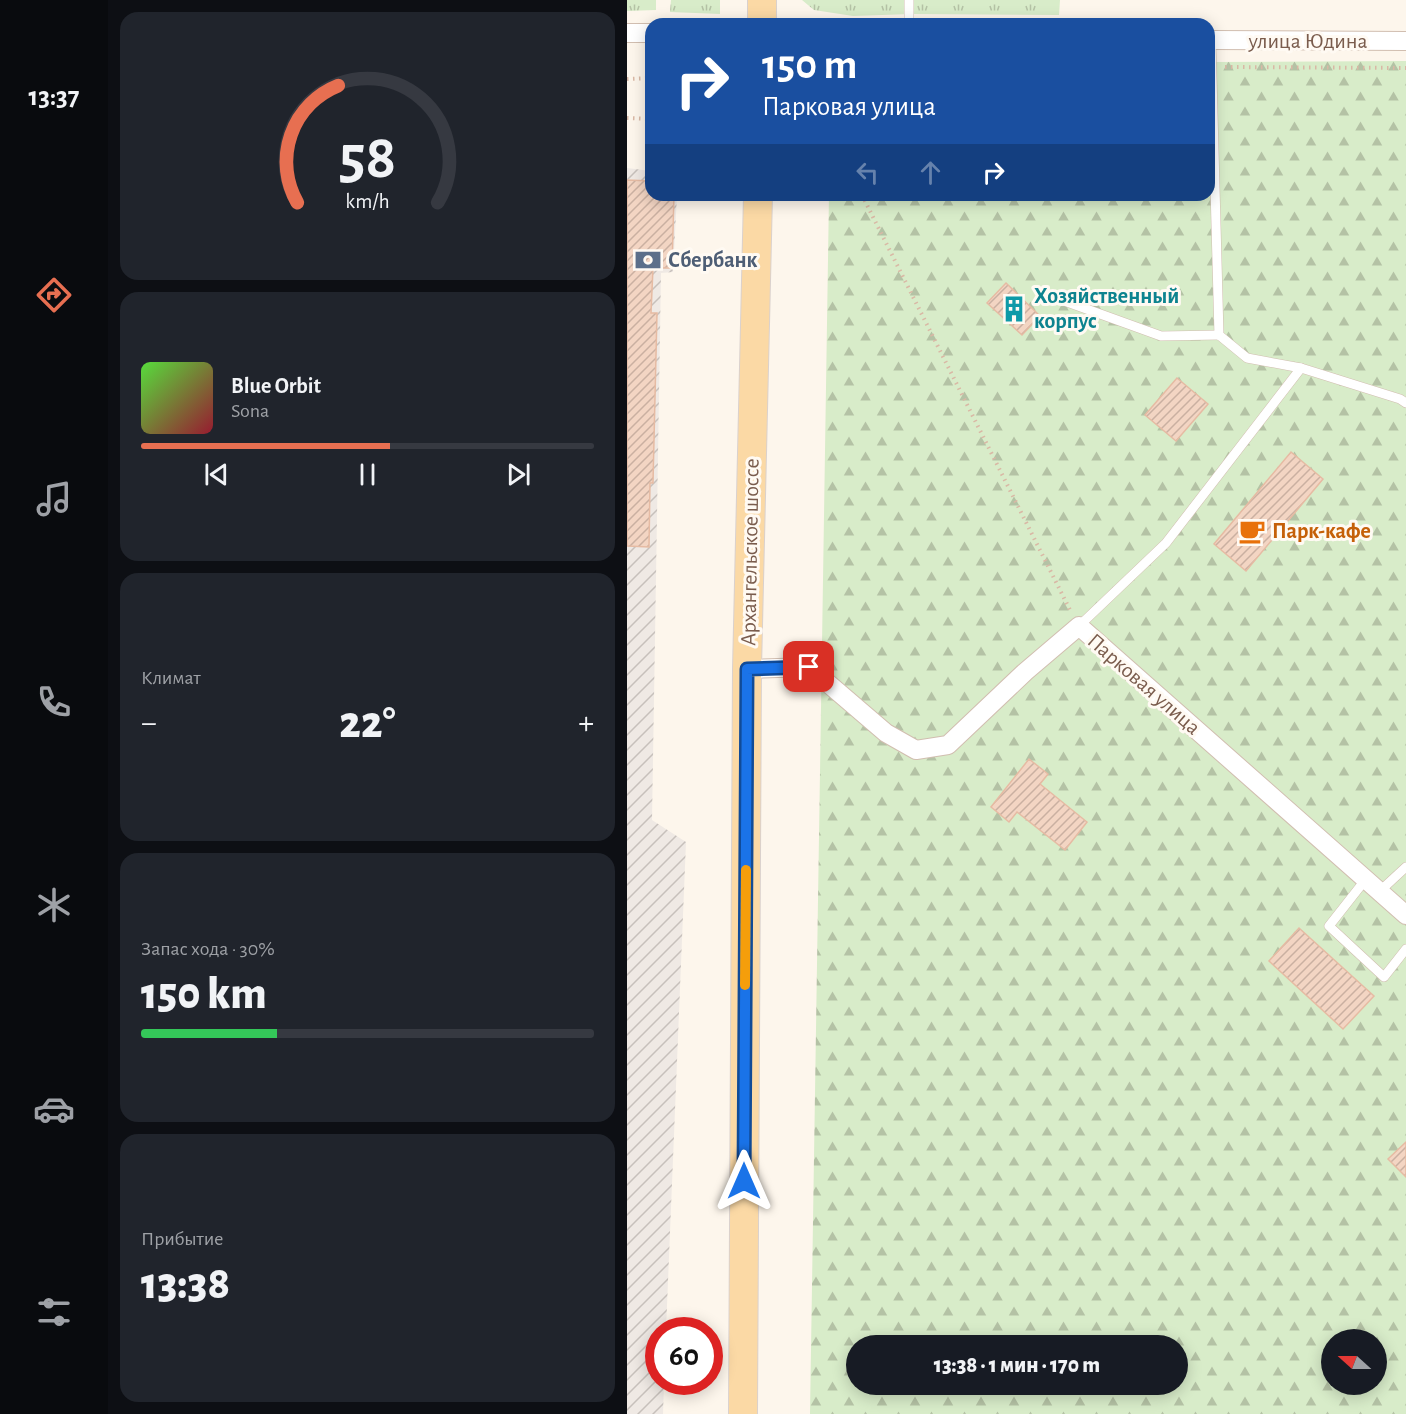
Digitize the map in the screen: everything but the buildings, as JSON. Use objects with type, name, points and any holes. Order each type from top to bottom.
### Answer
[{"type":"main road","points":[[762,0],[762,18]]},
{"type":"main road","name":"Архангельское шоссе","points":[[743,1414],[747,669],[758,201]]},
{"type":"street","points":[[627,33],[645,33]]},
{"type":"street","name":"улица Юдина","points":[[1215,40],[1406,41]]},
{"type":"street","name":"Парковая улица","points":[[747,669],[809,667],[886,733],[916,750],[948,745],[1025,672],[1079,626],[1406,915]]},
{"type":"lane","points":[[909,0],[909,18]]},
{"type":"lane","points":[[1215,182],[1219,335]]},
{"type":"lane","points":[[1045,294],[1161,336],[1219,335],[1247,358],[1301,368],[1400,399],[1406,403]]},
{"type":"lane","points":[[1079,626],[1166,543],[1301,368]]},
{"type":"lane","points":[[1406,867],[1373,885],[1329,926],[1384,977],[1406,949]]},
{"type":"path","points":[[1215,67],[1406,68]]},
{"type":"path","points":[[627,79],[645,78]]},
{"type":"path","points":[[627,118],[645,119]]},
{"type":"path","points":[[865,201],[1079,626]]},
{"type":"shaded area","points":[[627,168],[645,170],[645,201],[677,201],[673,272],[661,273],[652,820],[686,842],[667,1317],[645,1317],[645,1395],[664,1395],[663,1414],[627,1414]]},
{"type":"green space","points":[[627,0],[656,0],[656,10],[627,11]]},
{"type":"green space","points":[[671,0],[720,0],[720,14],[670,12]]},
{"type":"green space","points":[[802,0],[1060,0],[1059,15],[853,16],[814,10]]},
{"type":"green space","points":[[1406,61],[1406,1414],[810,1414],[829,201],[1215,201],[1215,62]]},
{"type":"slow traffic","points":[[745,985],[746,870]]},
{"type":"place","name":"Сбербанк","points":[[648,260]]},
{"type":"place","name":"Хозяйственный корпус","points":[[1014,309]]},
{"type":"place","name":"Парк-кафе","points":[[1252,531]]},
{"type":"route","points":[[744,1181],[747,669],[809,667]]}]
